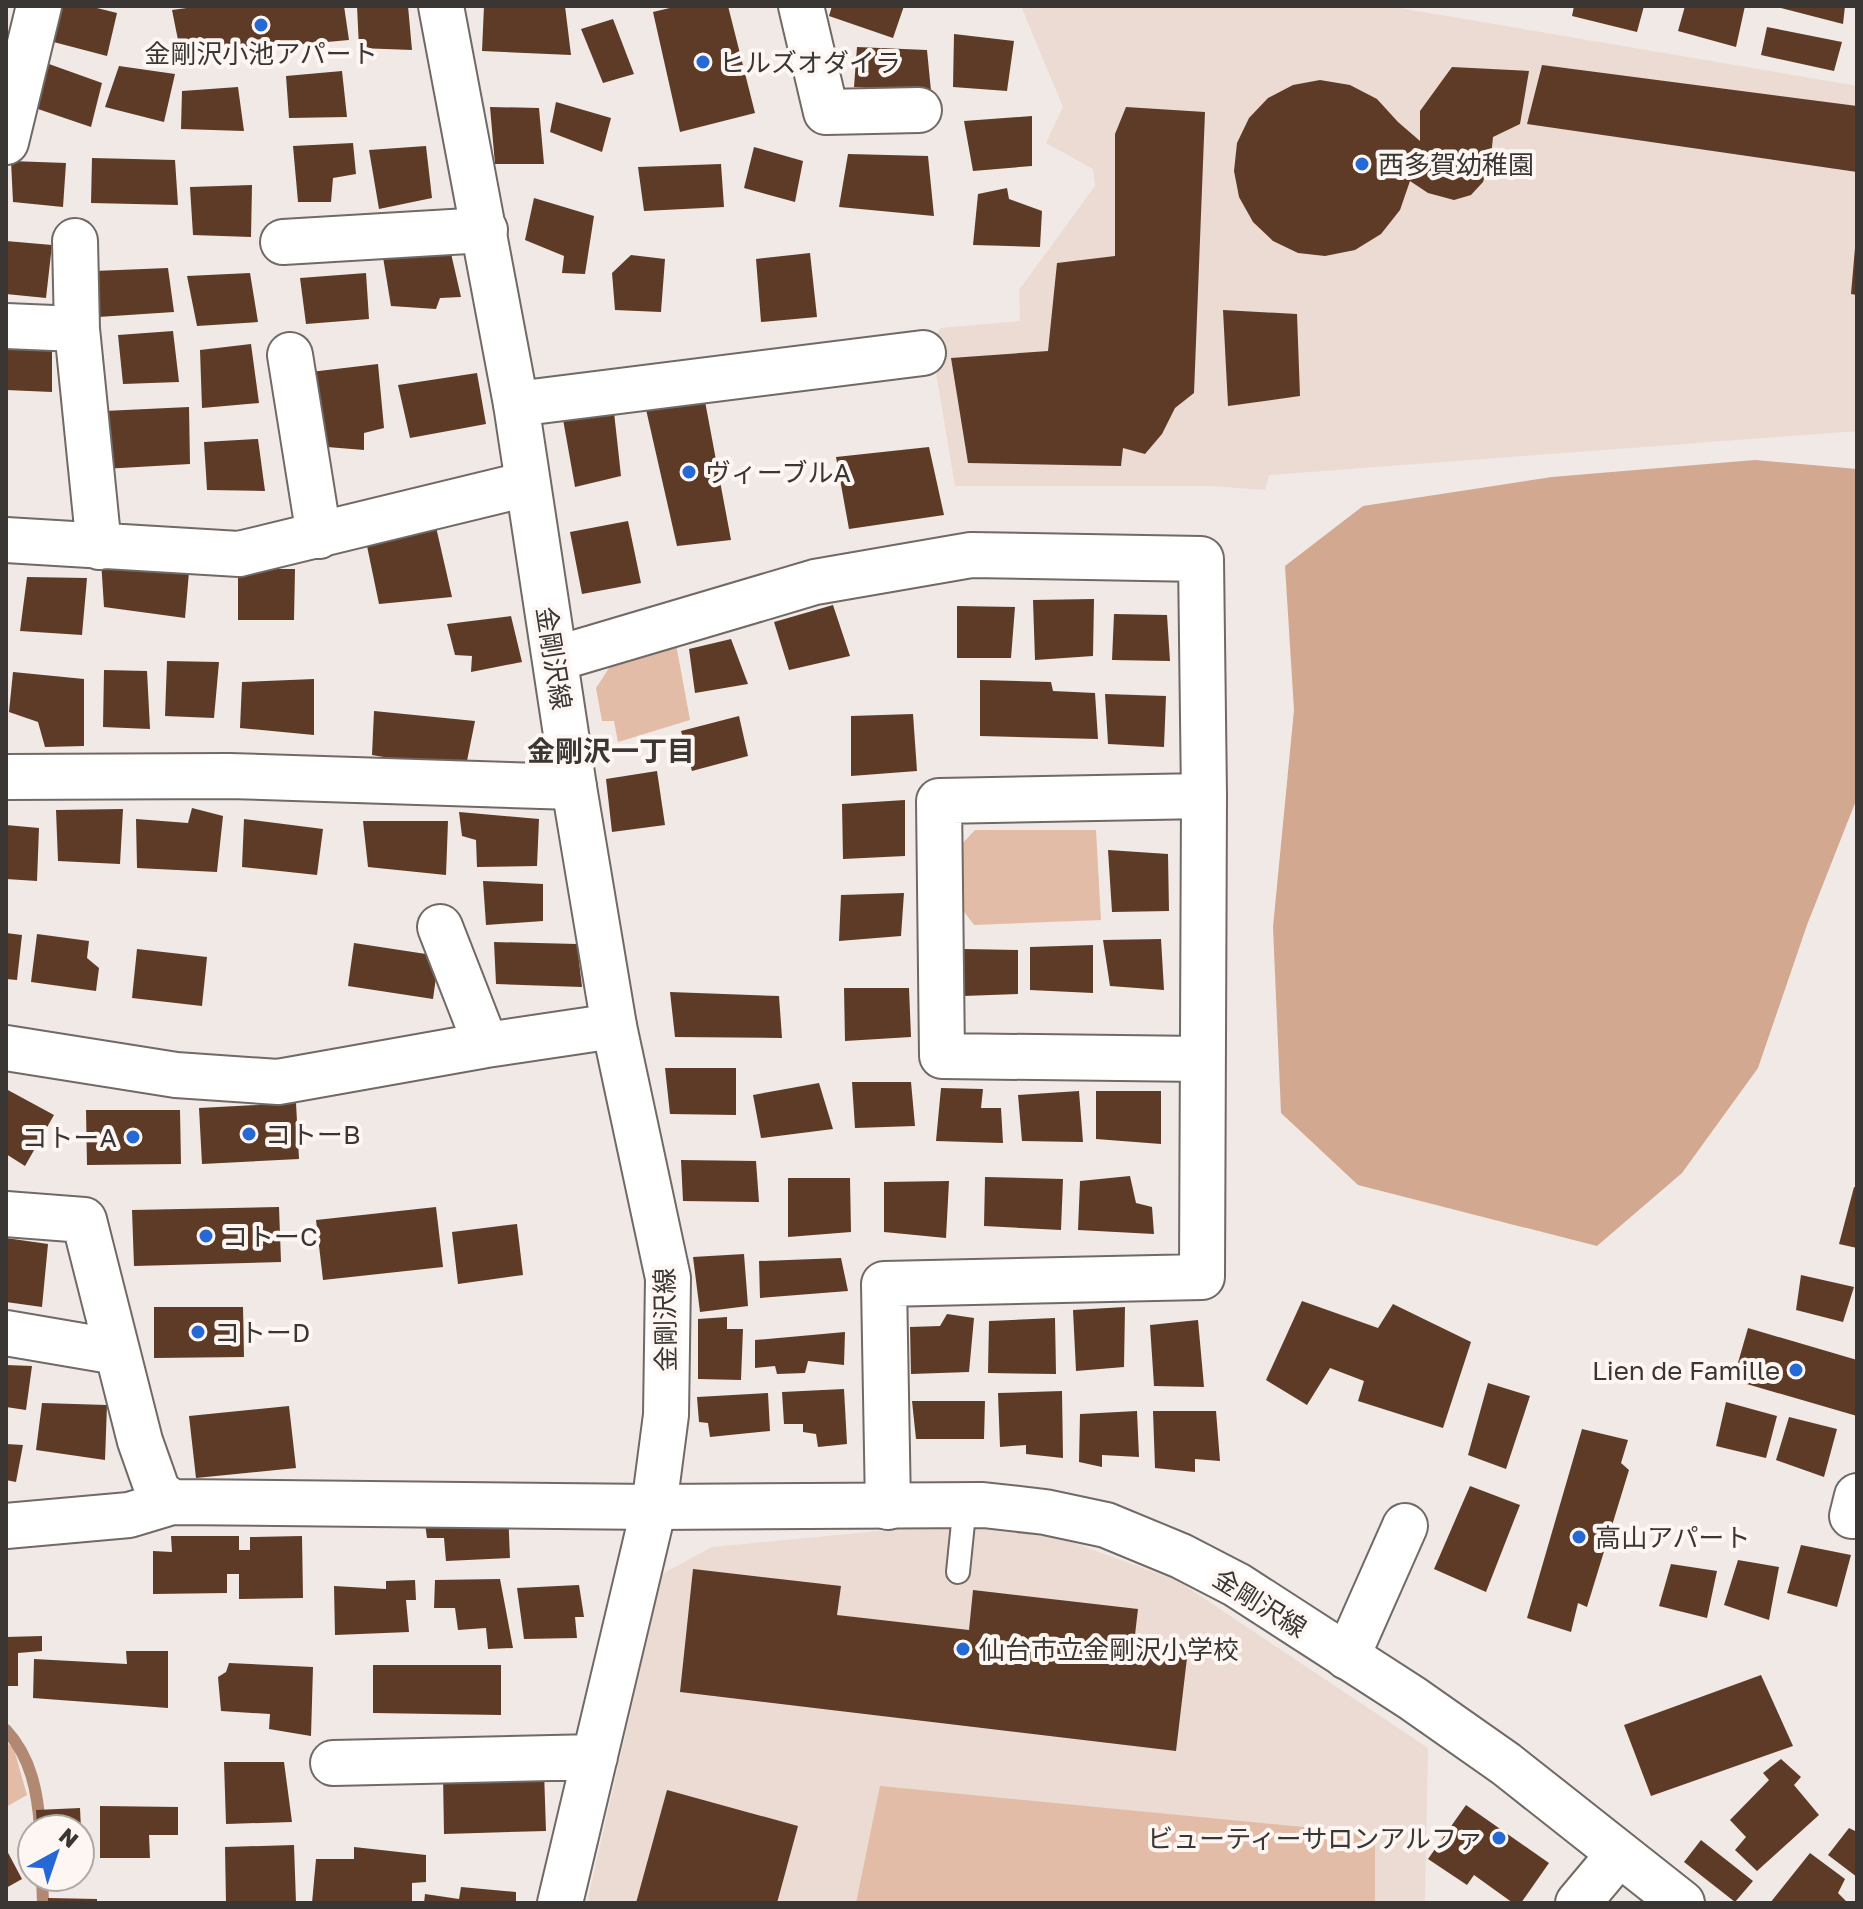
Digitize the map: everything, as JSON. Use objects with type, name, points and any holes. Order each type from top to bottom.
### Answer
[{"type":"street","points":[[6,142],[39,6]]},
{"type":"street","name":"金剛沢線","points":[[441,6],[516,404],[614,1026],[668,1278],[666,1415],[654,1507],[983,1505],[1045,1512],[1106,1525],[1181,1556],[1237,1585],[1412,1698],[1506,1764],[1682,1903]]},
{"type":"street","points":[[801,6],[826,112],[919,110]]},
{"type":"street","points":[[283,242],[485,230]]},
{"type":"street","points":[[75,241],[77,329],[99,547]]},
{"type":"street","points":[[6,326],[77,329]]},
{"type":"street","points":[[516,404],[923,353]]},
{"type":"street","points":[[290,355],[319,536]]},
{"type":"street","points":[[6,540],[239,554],[527,484]]},
{"type":"street","points":[[555,659],[815,582],[971,555],[1201,559],[1204,796],[1202,1277],[884,1284],[888,1507]]},
{"type":"street","points":[[6,777],[229,776],[574,787]]},
{"type":"street","points":[[1202,1059],[942,1056],[939,801],[1204,796]]},
{"type":"street","points":[[440,927],[486,1045]]},
{"type":"street","points":[[6,1048],[176,1075],[278,1082],[614,1026]]},
{"type":"street","points":[[6,1214],[84,1220],[140,1441],[158,1492],[172,1502]]},
{"type":"street","points":[[6,1333],[117,1352]]},
{"type":"street","points":[[6,1526],[129,1515],[172,1502],[654,1507],[560,1903]]},
{"type":"street","points":[[1347,1657],[1405,1526]]},
{"type":"street","points":[[333,1763],[595,1757]]},
{"type":"street","points":[[1578,1903],[1619,1854]]},
{"type":"lane","points":[[958,1572],[963,1523],[961,1506]]},
{"type":"shaded area","points":[[1021,6],[1388,6],[1857,86],[1857,431],[1269,475],[1265,490],[1210,486],[955,486],[931,342],[941,328],[1020,321],[1019,290],[1095,186],[1093,169],[1046,143],[1063,107]]},
{"type":"shaded area","points":[[1755,460],[1857,469],[1857,798],[1807,925],[1758,1068],[1682,1173],[1597,1246],[1358,1185],[1281,1113],[1273,927],[1294,710],[1285,566],[1363,506],[1552,477]]},
{"type":"shaded area","points":[[676,644],[690,720],[618,742],[614,721],[602,721],[596,688],[613,662]]},
{"type":"shaded area","points":[[975,830],[1096,830],[1101,920],[974,925],[959,905],[959,847]]},
{"type":"shaded area","name":"仙台市立金剛沢小学校","points":[[963,1523],[1055,1536],[1178,1581],[1428,1748],[1425,1903],[587,1903],[662,1574],[712,1547]]},
{"type":"shaded area","points":[[6,1742],[14,1749],[27,1795],[6,1807]]},
{"type":"shaded area","points":[[880,1786],[1375,1834],[1375,1903],[856,1903]]},
{"type":"building","points":[[56,6],[89,6],[117,13],[107,56],[46,40]]},
{"type":"building","name":"金剛沢小池アパート","points":[[201,6],[344,6],[349,40],[181,55],[172,10]]},
{"type":"building","points":[[357,6],[408,6],[412,50],[359,48]]},
{"type":"building","points":[[484,6],[565,6],[571,55],[482,51]]},
{"type":"building","name":"ヒルズオダイラ","points":[[678,6],[728,6],[755,113],[680,132],[653,12]]},
{"type":"building","points":[[832,6],[904,6],[893,38],[829,16]]},
{"type":"building","points":[[1574,6],[1644,6],[1637,32],[1572,16]]},
{"type":"building","points":[[1685,6],[1745,6],[1736,47],[1678,31]]},
{"type":"building","points":[[1845,6],[1843,24],[1777,7]]},
{"type":"building","points":[[613,19],[634,74],[603,83],[581,29]]},
{"type":"building","points":[[1767,27],[1842,42],[1834,71],[1761,55]]},
{"type":"building","points":[[954,34],[1014,41],[1007,91],[953,87]]},
{"type":"building","points":[[857,47],[927,50],[931,91],[854,87]]},
{"type":"building","points":[[49,64],[102,83],[91,127],[35,108]]},
{"type":"building","points":[[1542,65],[1857,106],[1857,172],[1527,124]]},
{"type":"building","points":[[119,66],[175,74],[164,122],[105,107]]},
{"type":"building","name":"西多賀幼稚園","points":[[1452,67],[1529,71],[1520,124],[1493,137],[1483,182],[1471,195],[1454,200],[1428,193],[1410,181],[1400,210],[1381,234],[1355,250],[1325,256],[1298,253],[1273,241],[1253,222],[1239,197],[1234,171],[1237,143],[1249,118],[1268,98],[1293,85],[1320,80],[1350,85],[1377,99],[1420,141],[1420,111]]},
{"type":"building","points":[[342,71],[347,117],[289,118],[286,76]]},
{"type":"building","points":[[238,87],[244,131],[181,129],[182,91]]},
{"type":"building","points":[[556,102],[611,118],[602,152],[550,132]]},
{"type":"building","points":[[490,107],[539,108],[544,164],[495,164]]},
{"type":"building","points":[[1126,107],[1205,112],[1194,393],[1175,408],[1162,434],[1145,454],[1123,448],[1121,466],[968,463],[951,358],[1048,351],[1057,263],[1115,256],[1115,134]]},
{"type":"building","points":[[1032,116],[1032,166],[973,171],[964,121]]},
{"type":"building","points":[[353,143],[356,174],[333,178],[331,202],[298,202],[293,146]]},
{"type":"building","points":[[426,146],[432,198],[379,209],[369,150]]},
{"type":"building","points":[[754,147],[803,161],[795,202],[744,188]]},
{"type":"building","points":[[848,154],[928,156],[934,216],[839,207]]},
{"type":"building","points":[[92,158],[175,160],[178,205],[91,203]]},
{"type":"building","points":[[11,161],[66,163],[63,207],[13,202]]},
{"type":"building","points":[[721,164],[724,207],[644,211],[638,167]]},
{"type":"building","points":[[252,185],[251,237],[193,235],[190,187]]},
{"type":"building","points":[[1007,188],[1009,199],[1042,211],[1040,247],[973,245],[978,194]]},
{"type":"building","points":[[534,198],[594,216],[585,274],[562,273],[564,256],[525,240]]},
{"type":"building","points":[[6,241],[52,245],[46,298],[6,294]]},
{"type":"building","points":[[1857,248],[1857,295],[1851,294]]},
{"type":"building","points":[[450,249],[461,297],[440,298],[436,309],[391,306],[382,251]]},
{"type":"building","points":[[810,253],[817,317],[761,322],[756,259]]},
{"type":"building","points":[[631,255],[665,259],[661,312],[615,310],[612,273]]},
{"type":"building","points":[[168,268],[174,312],[98,317],[94,271]]},
{"type":"building","points":[[250,273],[258,322],[197,326],[187,276]]},
{"type":"building","points":[[366,273],[369,319],[306,324],[300,278]]},
{"type":"building","points":[[1223,310],[1297,314],[1300,396],[1228,406]]},
{"type":"building","points":[[173,331],[179,382],[123,384],[118,335]]},
{"type":"building","points":[[251,344],[259,403],[202,408],[200,350]]},
{"type":"building","points":[[6,345],[52,347],[52,392],[6,390]]},
{"type":"building","points":[[378,364],[384,428],[364,433],[364,450],[315,446],[302,373]]},
{"type":"building","points":[[477,373],[486,424],[410,438],[398,385]]},
{"type":"building","name":"ヴィーブルA","points":[[704,396],[731,540],[677,546],[645,405]]},
{"type":"building","points":[[613,403],[621,476],[575,487],[561,408]]},
{"type":"building","points":[[189,407],[190,464],[103,469],[104,411]]},
{"type":"building","points":[[258,439],[265,491],[207,490],[204,442]]},
{"type":"building","points":[[929,447],[944,515],[849,529],[836,457]]},
{"type":"building","points":[[628,521],[641,583],[582,594],[570,532]]},
{"type":"building","points":[[436,527],[452,597],[379,604],[367,546]]},
{"type":"building","points":[[101,560],[189,572],[185,618],[104,607]]},
{"type":"building","points":[[238,569],[295,569],[294,620],[238,620]]},
{"type":"building","points":[[27,577],[87,578],[82,635],[20,631]]},
{"type":"building","points":[[1094,599],[1093,656],[1035,660],[1033,600]]},
{"type":"building","points":[[833,605],[850,656],[789,670],[774,622]]},
{"type":"building","points":[[957,606],[1015,607],[1011,658],[957,658]]},
{"type":"building","points":[[1114,614],[1167,615],[1170,661],[1112,660]]},
{"type":"building","points":[[511,616],[522,662],[471,672],[472,656],[455,655],[447,624]]},
{"type":"building","points":[[731,639],[748,684],[695,693],[689,649]]},
{"type":"building","points":[[167,661],[219,662],[214,718],[165,716]]},
{"type":"building","points":[[104,670],[147,671],[150,729],[103,727]]},
{"type":"building","points":[[13,672],[84,679],[84,746],[45,747],[38,722],[9,712]]},
{"type":"building","points":[[314,679],[314,735],[240,728],[242,682]]},
{"type":"building","points":[[980,680],[1051,682],[1053,691],[1095,693],[1098,739],[980,736]]},
{"type":"building","points":[[1105,694],[1166,696],[1164,747],[1108,744]]},
{"type":"building","points":[[374,711],[475,721],[465,771],[372,755]]},
{"type":"building","points":[[913,714],[917,771],[851,776],[851,716]]},
{"type":"building","points":[[739,716],[748,756],[692,771],[681,731]]},
{"type":"building","points":[[657,771],[665,825],[612,832],[606,779]]},
{"type":"building","points":[[905,800],[905,856],[843,859],[842,804]]},
{"type":"building","points":[[192,808],[223,816],[217,872],[137,868],[136,819],[188,823]]},
{"type":"building","points":[[123,809],[120,864],[58,861],[56,810]]},
{"type":"building","points":[[459,812],[539,819],[537,866],[477,867],[476,840],[462,836]]},
{"type":"building","points":[[244,819],[323,829],[317,875],[242,867]]},
{"type":"building","points":[[363,821],[448,821],[446,875],[368,867]]},
{"type":"building","points":[[6,825],[39,828],[37,881],[6,879]]},
{"type":"building","points":[[1108,850],[1168,854],[1169,911],[1112,912]]},
{"type":"building","points":[[483,881],[543,884],[543,921],[486,925]]},
{"type":"building","points":[[904,893],[901,936],[839,941],[841,895]]},
{"type":"building","points":[[6,933],[22,935],[17,980],[6,979]]},
{"type":"building","points":[[37,934],[89,941],[87,958],[99,968],[96,991],[31,982]]},
{"type":"building","points":[[1161,939],[1164,990],[1110,986],[1103,940]]},
{"type":"building","points":[[494,942],[577,944],[582,987],[496,984]]},
{"type":"building","points":[[354,943],[439,956],[433,999],[348,986]]},
{"type":"building","points":[[1093,945],[1093,993],[1030,990],[1030,947]]},
{"type":"building","points":[[137,949],[207,957],[202,1006],[132,998]]},
{"type":"building","points":[[963,949],[1018,950],[1018,994],[963,996]]},
{"type":"building","points":[[844,988],[909,988],[911,1037],[845,1041]]},
{"type":"building","points":[[670,992],[779,996],[782,1038],[675,1037]]},
{"type":"building","points":[[665,1068],[736,1068],[736,1115],[670,1114]]},
{"type":"building","points":[[852,1082],[911,1082],[915,1126],[855,1128]]},
{"type":"building","points":[[819,1083],[833,1129],[761,1138],[753,1095]]},
{"type":"building","points":[[941,1088],[983,1089],[981,1108],[1001,1108],[1003,1143],[936,1141]]},
{"type":"building","points":[[6,1089],[54,1115],[25,1166],[6,1154]]},
{"type":"building","points":[[1079,1091],[1083,1142],[1022,1141],[1018,1095]]},
{"type":"building","points":[[1096,1091],[1161,1091],[1161,1144],[1096,1139]]},
{"type":"building","name":"コトーB","points":[[296,1103],[299,1159],[202,1164],[199,1108]]},
{"type":"building","name":"コトーA","points":[[86,1110],[180,1110],[181,1164],[87,1165]]},
{"type":"building","points":[[681,1160],[756,1161],[759,1202],[683,1201]]},
{"type":"building","points":[[1130,1176],[1136,1203],[1152,1207],[1154,1234],[1078,1230],[1080,1181]]},
{"type":"building","points":[[985,1177],[1063,1179],[1061,1230],[984,1226]]},
{"type":"building","points":[[788,1178],[850,1178],[851,1232],[788,1237]]},
{"type":"building","points":[[949,1181],[946,1238],[884,1232],[884,1182]]},
{"type":"building","points":[[1854,1187],[1857,1188],[1857,1248],[1839,1244]]},
{"type":"building","name":"コトーC","points":[[279,1207],[281,1262],[134,1266],[132,1210]]},
{"type":"building","points":[[436,1207],[443,1267],[323,1280],[316,1220]]},
{"type":"building","points":[[517,1224],[523,1275],[458,1284],[452,1232]]},
{"type":"building","points":[[6,1238],[48,1244],[42,1307],[6,1302]]},
{"type":"building","points":[[744,1254],[748,1306],[700,1312],[693,1257]]},
{"type":"building","points":[[841,1258],[848,1291],[760,1298],[759,1261]]},
{"type":"building","points":[[1801,1275],[1854,1287],[1843,1322],[1796,1310]]},
{"type":"building","points":[[1302,1301],[1378,1328],[1393,1304],[1471,1342],[1443,1428],[1358,1401],[1364,1381],[1330,1368],[1307,1405],[1266,1380]]},
{"type":"building","name":"コトーD","points":[[154,1307],[243,1307],[244,1357],[154,1358]]},
{"type":"building","points":[[1125,1307],[1124,1367],[1076,1371],[1073,1310]]},
{"type":"building","points":[[947,1314],[974,1318],[969,1372],[911,1374],[910,1327],[940,1326]]},
{"type":"building","points":[[727,1317],[727,1329],[743,1329],[741,1380],[698,1379],[698,1319]]},
{"type":"building","points":[[1055,1318],[1056,1374],[988,1373],[989,1321]]},
{"type":"building","points":[[1198,1320],[1204,1387],[1154,1386],[1150,1325]]},
{"type":"building","name":"Lien de Famille","points":[[1748,1328],[1857,1360],[1857,1416],[1733,1380]]},
{"type":"building","points":[[845,1332],[844,1365],[808,1361],[805,1373],[777,1374],[775,1366],[755,1368],[755,1340]]},
{"type":"building","points":[[6,1365],[32,1366],[26,1410],[6,1407]]},
{"type":"building","points":[[1488,1383],[1530,1396],[1506,1469],[1468,1455]]},
{"type":"building","points":[[844,1389],[847,1444],[818,1447],[816,1434],[803,1432],[803,1424],[784,1424],[782,1392]]},
{"type":"building","points":[[1062,1391],[1063,1458],[1026,1454],[1026,1445],[1000,1447],[998,1393]]},
{"type":"building","points":[[768,1393],[770,1431],[710,1437],[708,1423],[699,1422],[697,1397]]},
{"type":"building","points":[[912,1401],[985,1401],[984,1439],[916,1439]]},
{"type":"building","points":[[1726,1402],[1777,1416],[1766,1458],[1716,1446]]},
{"type":"building","points":[[42,1403],[107,1405],[105,1460],[36,1450]]},
{"type":"building","points":[[289,1406],[296,1468],[196,1478],[189,1416]]},
{"type":"building","points":[[1137,1411],[1139,1457],[1102,1455],[1102,1467],[1079,1462],[1080,1414]]},
{"type":"building","points":[[1153,1411],[1216,1411],[1220,1461],[1195,1459],[1195,1472],[1155,1468]]},
{"type":"building","points":[[1789,1417],[1837,1429],[1824,1477],[1776,1460]]},
{"type":"building","name":"高山アパート","points":[[1582,1429],[1628,1440],[1621,1463],[1629,1470],[1587,1607],[1578,1603],[1571,1632],[1527,1618]]},
{"type":"building","points":[[6,1444],[23,1445],[16,1482],[6,1480]]},
{"type":"building","points":[[1470,1486],[1520,1505],[1486,1592],[1434,1569]]},
{"type":"building","points":[[423,1509],[508,1511],[510,1558],[446,1561],[444,1538],[427,1538]]},
{"type":"building","points":[[171,1536],[239,1536],[239,1550],[250,1550],[250,1537],[302,1536],[303,1598],[239,1599],[239,1574],[227,1574],[227,1593],[153,1594],[153,1551],[172,1552]]},
{"type":"building","points":[[1801,1545],[1851,1555],[1837,1607],[1787,1593]]},
{"type":"building","points":[[1738,1560],[1779,1567],[1769,1620],[1724,1605]]},
{"type":"building","points":[[1671,1564],[1717,1571],[1707,1618],[1659,1606]]},
{"type":"building","points":[[693,1569],[841,1586],[837,1615],[969,1630],[973,1590],[1138,1609],[1133,1652],[1187,1658],[1176,1751],[680,1692]]},
{"type":"building","points":[[500,1579],[513,1648],[488,1649],[486,1628],[458,1630],[455,1608],[434,1608],[435,1580]]},
{"type":"building","points":[[415,1580],[416,1600],[406,1600],[409,1632],[335,1635],[334,1586],[386,1589],[386,1581]]},
{"type":"building","points":[[579,1585],[584,1617],[575,1617],[577,1638],[524,1639],[517,1588]]},
{"type":"building","points":[[42,1636],[42,1651],[18,1653],[18,1686],[6,1686],[6,1637]]},
{"type":"building","points":[[126,1651],[168,1651],[168,1708],[33,1698],[34,1659],[127,1664]]},
{"type":"building","points":[[229,1663],[313,1667],[311,1736],[269,1729],[270,1714],[221,1711],[218,1677],[226,1672]]},
{"type":"building","points":[[373,1665],[501,1665],[501,1715],[373,1713]]},
{"type":"building","points":[[1761,1675],[1793,1746],[1651,1796],[1624,1725]]},
{"type":"building","points":[[1781,1759],[1801,1777],[1794,1785],[1819,1815],[1757,1871],[1735,1850],[1746,1837],[1730,1820],[1769,1780],[1763,1773]]},
{"type":"building","points":[[224,1762],[284,1762],[292,1822],[226,1824]]},
{"type":"building","points":[[544,1771],[546,1831],[444,1834],[443,1773]]},
{"type":"building","points":[[667,1790],[798,1826],[777,1903],[636,1903]]},
{"type":"building","points":[[1466,1805],[1549,1863],[1521,1903],[1513,1903],[1474,1875],[1467,1885],[1428,1859]]},
{"type":"building","points":[[100,1806],[178,1807],[178,1835],[149,1835],[150,1858],[100,1858]]},
{"type":"building","points":[[80,1808],[80,1813],[36,1813],[36,1810]]},
{"type":"building","points":[[1849,1828],[1857,1832],[1857,1877],[1828,1855]]},
{"type":"building","points":[[1701,1840],[1753,1881],[1735,1902],[1684,1862]]},
{"type":"building","points":[[294,1845],[296,1903],[226,1903],[225,1847]]},
{"type":"building","points":[[354,1847],[426,1855],[426,1882],[412,1883],[412,1903],[312,1903],[316,1859],[354,1859]]},
{"type":"building","points":[[6,1849],[16,1868],[16,1882],[6,1888]]},
{"type":"building","points":[[1810,1853],[1845,1879],[1838,1893],[1848,1903],[1770,1903]]},
{"type":"building","points":[[461,1887],[516,1892],[516,1903],[424,1903],[425,1894],[459,1899]]},
{"type":"building","points":[[48,1898],[97,1899],[97,1903],[48,1903]]},
{"type":"waterway","points":[[6,1730],[22,1752],[32,1776],[38,1813]]},
{"type":"waterway","points":[[43,1893],[43,1903]]},
{"type":"place","name":"金剛沢小池アパート","points":[[261,25]]},
{"type":"place","name":"ヒルズオダイラ","points":[[703,62]]},
{"type":"place","name":"西多賀幼稚園","points":[[1362,164]]},
{"type":"place","name":"ヴィーブルA","points":[[689,472]]},
{"type":"place","name":"コトーB","points":[[249,1134]]},
{"type":"place","name":"コトーA","points":[[133,1137]]},
{"type":"place","name":"コトーC","points":[[206,1236]]},
{"type":"place","name":"コトーD","points":[[198,1332]]},
{"type":"place","name":"Lien de Famille","points":[[1796,1370]]},
{"type":"place","name":"高山アパート","points":[[1579,1537]]},
{"type":"place","name":"仙台市立金剛沢小学校","points":[[963,1649]]},
{"type":"place","name":"ビューティーサロンアルファ","points":[[1499,1838]]},
{"type":"district","name":"金剛沢一丁目","points":[[611,750]]}]
